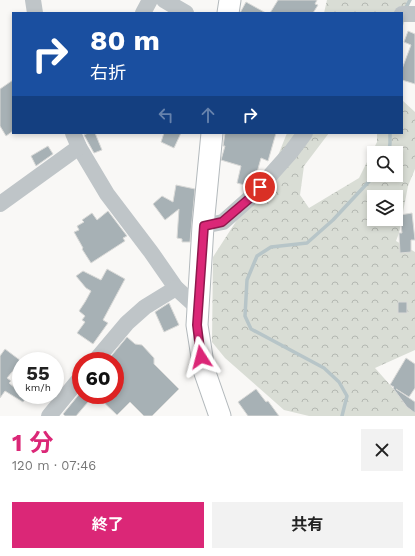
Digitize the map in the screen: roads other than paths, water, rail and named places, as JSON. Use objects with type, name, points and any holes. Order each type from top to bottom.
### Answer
[{"type":"main road","points":[[228,12],[230,0]]},
{"type":"main road","points":[[212,134],[197,325],[204,370],[220,416]]},
{"type":"street","points":[[33,0],[35,12]]},
{"type":"street","points":[[144,12],[150,0]]},
{"type":"street","points":[[164,0],[184,12]]},
{"type":"street","points":[[403,14],[415,14]]},
{"type":"street","points":[[204,226],[222,222],[250,198],[291,152],[304,134]]},
{"type":"street","points":[[0,204],[76,140],[107,194],[176,288],[198,308]]},
{"type":"street","points":[[103,352],[127,323],[145,307],[176,288]]},
{"type":"street","points":[[50,416],[72,389]]},
{"type":"waterway","points":[[405,9],[410,0]]},
{"type":"waterway","points":[[390,134],[390,146]]},
{"type":"waterway","points":[[342,416],[347,396],[339,382],[324,368],[251,329],[245,316],[247,280],[257,256],[271,247],[307,243],[333,220],[368,182]]}]
